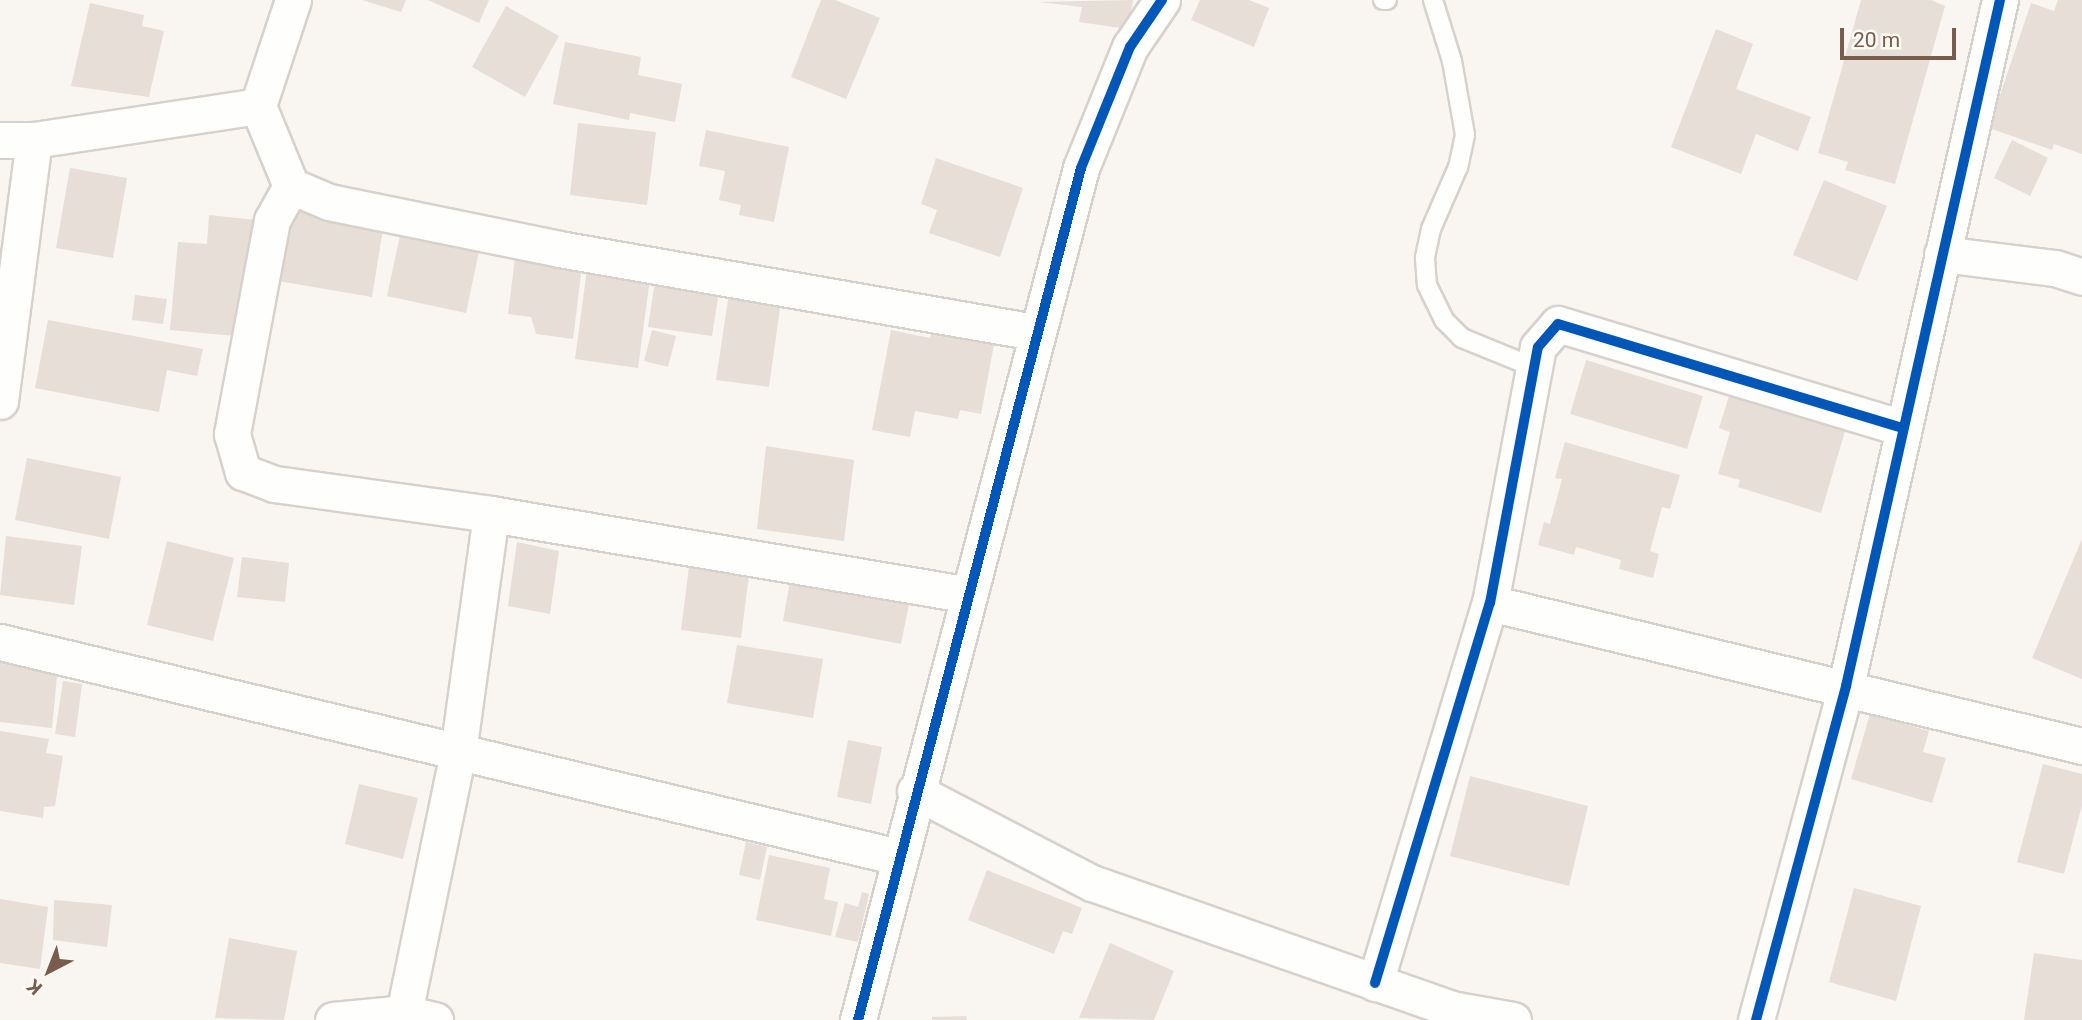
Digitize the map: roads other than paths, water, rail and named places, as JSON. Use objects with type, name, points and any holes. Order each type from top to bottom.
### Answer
[{"type":"street","points":[[293,0],[258,106],[291,186],[329,202],[559,249],[1036,332]]},
{"type":"street","points":[[858,1020],[915,791],[1036,332],[1100,116],[1130,47],[1162,0]]},
{"type":"street","points":[[1756,1020],[1846,686],[2000,0]]},
{"type":"street","points":[[0,401],[17,140],[258,106]]},
{"type":"street","points":[[291,186],[272,219],[232,434],[243,472],[275,484],[491,514],[966,594]]},
{"type":"street","points":[[1941,254],[2054,268],[2082,277]]},
{"type":"street","points":[[1374,983],[1490,603],[1538,347],[1558,324],[1903,428]]},
{"type":"street","points":[[333,1020],[419,1017],[491,514]]},
{"type":"street","points":[[1490,603],[1846,686],[2082,746]]},
{"type":"street","points":[[0,642],[898,857]]},
{"type":"street","points":[[915,791],[1091,883],[1374,983],[1449,1015],[1513,1020]]},
{"type":"lane","points":[[1433,0],[1452,61],[1465,135],[1458,167],[1431,229],[1425,258],[1427,285],[1444,320],[1462,338],[1533,367]]}]
